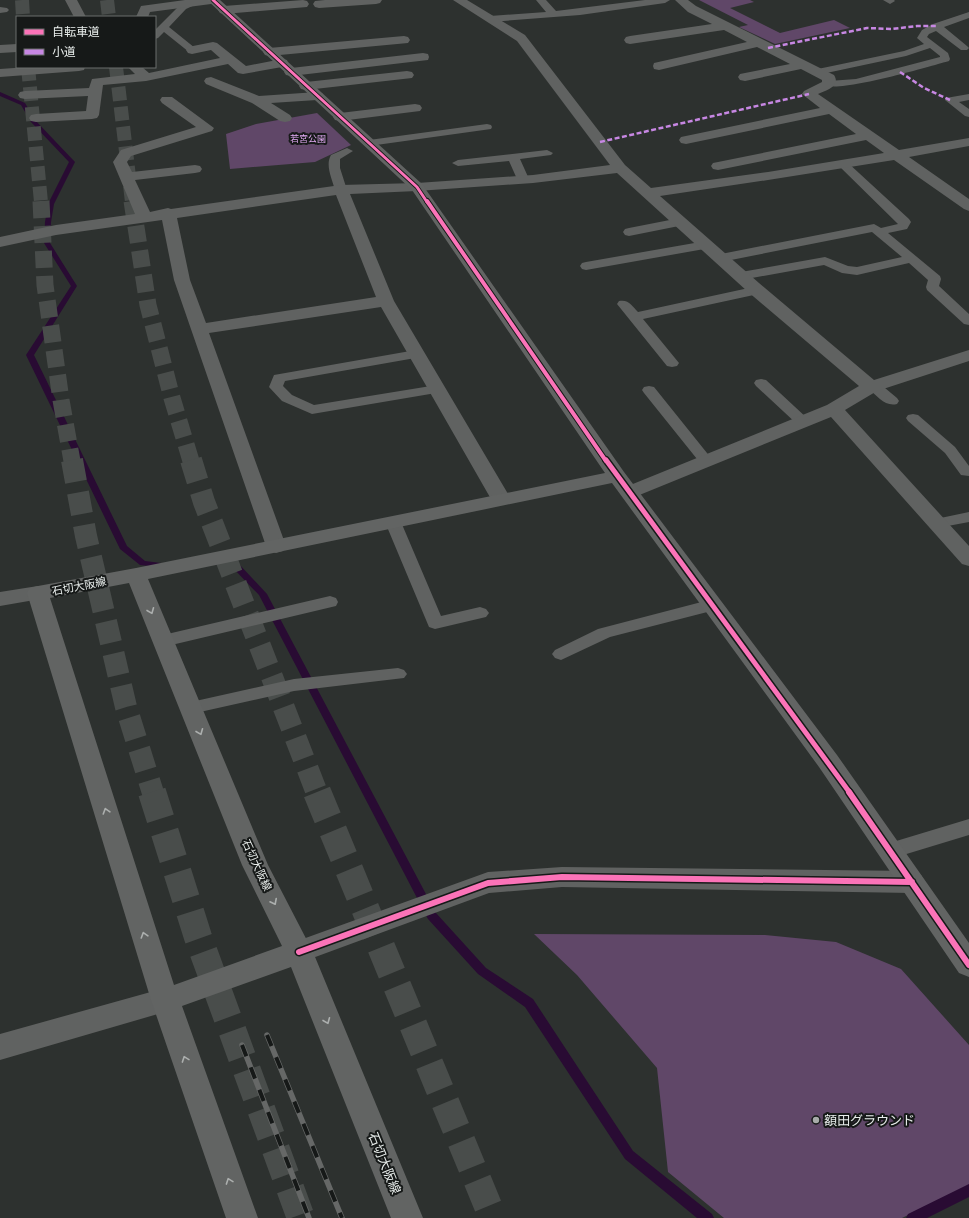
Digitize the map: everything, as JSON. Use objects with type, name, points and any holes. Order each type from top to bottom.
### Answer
[{"type":"street","points":[[71,0],[79,16]]},
{"type":"street","points":[[142,16],[145,9],[212,0],[417,187],[499,307],[624,484],[828,761],[969,965]]},
{"type":"street","points":[[319,4],[376,0]]},
{"type":"street","points":[[459,0],[521,38],[620,168],[758,290],[873,386]]},
{"type":"street","points":[[681,0],[692,9],[724,26],[829,78],[829,84],[809,94],[866,136],[969,206]]},
{"type":"street","points":[[224,10],[302,4]]},
{"type":"street","points":[[630,40],[724,26]]},
{"type":"street","points":[[269,52],[404,40]]},
{"type":"street","points":[[659,66],[758,43]]},
{"type":"street","points":[[192,50],[213,46],[243,70],[423,57]]},
{"type":"street","points":[[0,49],[16,48]]},
{"type":"street","points":[[36,118],[92,115],[97,82],[146,76],[230,60]]},
{"type":"street","points":[[678,61],[695,71]]},
{"type":"street","points":[[745,77],[802,65]]},
{"type":"street","points":[[0,73],[66,68]]},
{"type":"street","points":[[134,68],[146,76]]},
{"type":"street","points":[[306,86],[407,75]]},
{"type":"street","points":[[211,80],[257,100],[284,118]]},
{"type":"street","points":[[24,95],[95,92]]},
{"type":"street","points":[[257,100],[317,96]]},
{"type":"street","points":[[144,217],[120,162],[126,153],[207,128],[167,100]]},
{"type":"street","points":[[340,117],[415,108]]},
{"type":"street","points":[[686,140],[830,110]]},
{"type":"street","points":[[718,166],[866,136]]},
{"type":"street","points":[[647,193],[704,186],[966,145]]},
{"type":"street","points":[[0,242],[56,230],[168,213],[341,190],[417,187],[523,179],[620,168]]},
{"type":"street","points":[[127,178],[195,169]]},
{"type":"street","points":[[341,190],[386,301],[501,500]]},
{"type":"street","points":[[168,213],[182,280],[276,546]]},
{"type":"street","points":[[199,329],[386,301]]},
{"type":"street","points":[[136,575],[501,500],[624,484],[706,461],[834,409],[873,386],[969,355]]},
{"type":"street","points":[[834,409],[969,559]]},
{"type":"street","name":"石切大阪線","points":[[242,1218],[165,1000],[38,594],[136,575],[255,865],[299,952],[407,1218]]},
{"type":"street","points":[[0,599],[38,594]]},
{"type":"street","points":[[0,1047],[165,1000],[488,883],[562,878],[912,882]]},
{"type":"lane","points":[[541,0],[553,14]]},
{"type":"lane","points":[[490,19],[580,12],[665,0]]},
{"type":"lane","points":[[156,35],[183,7],[196,2]]},
{"type":"lane","points":[[829,84],[856,82],[945,59],[945,55],[922,38],[925,32],[954,19],[969,15]]},
{"type":"lane","points":[[164,26],[192,50]]},
{"type":"lane","points":[[936,26],[964,48]]},
{"type":"lane","points":[[817,72],[906,53],[930,45]]},
{"type":"lane","points":[[969,96],[950,100],[969,114]]},
{"type":"lane","points":[[369,143],[488,127]]},
{"type":"lane","points":[[341,190],[334,168],[335,157],[347,151]]},
{"type":"lane","points":[[458,162],[547,153]]},
{"type":"lane","points":[[513,156],[523,179]]},
{"type":"lane","points":[[843,164],[905,222],[903,226],[878,232]]},
{"type":"lane","points":[[628,232],[680,222]]},
{"type":"lane","points":[[721,258],[874,228],[934,279],[932,287],[969,321]]},
{"type":"lane","points":[[586,266],[706,245]]},
{"type":"lane","points":[[742,276],[826,261],[846,270],[857,271],[911,259]]},
{"type":"lane","points":[[635,317],[758,290]]},
{"type":"lane","points":[[624,304],[672,363]]},
{"type":"lane","points":[[416,354],[279,378],[276,387],[287,398],[312,410],[437,389]]},
{"type":"lane","points":[[761,383],[803,422]]},
{"type":"lane","points":[[873,386],[892,401]]},
{"type":"lane","points":[[649,390],[706,461]]},
{"type":"lane","points":[[913,418],[950,450],[966,472],[969,472]]},
{"type":"lane","points":[[937,524],[969,517]]},
{"type":"lane","points":[[393,522],[435,624],[480,613]]},
{"type":"lane","points":[[163,641],[330,602]]},
{"type":"lane","points":[[561,654],[604,633],[713,605]]},
{"type":"lane","points":[[191,708],[294,685],[398,674]]},
{"type":"lane","points":[[890,851],[969,827]]},
{"type":"green space","points":[[699,0],[750,0],[754,2],[730,8],[780,33],[834,20],[850,28],[775,44],[739,27],[748,25]]},
{"type":"green space","name":"若宮公園","points":[[317,113],[351,145],[315,162],[230,169],[226,134],[256,124]]},
{"type":"green space","name":"額田グラウンド","points":[[534,934],[765,935],[836,942],[901,969],[969,1045],[969,1185],[902,1218],[724,1218],[668,1172],[657,1068],[577,975]]},
{"type":"waterway","points":[[0,94],[23,104],[33,121],[72,162],[51,204],[47,243],[74,286],[30,355],[123,547],[143,563],[166,566]]},
{"type":"waterway","points":[[213,562],[235,565],[263,594],[432,916],[482,971],[529,1003],[629,1155],[707,1218]]},
{"type":"waterway","points":[[913,1218],[969,1190]]},
{"type":"tunnel","points":[[22,0],[23,16]]},
{"type":"tunnel","points":[[107,0],[109,16]]},
{"type":"tunnel","points":[[28,68],[41,202]]},
{"type":"tunnel","points":[[116,68],[132,202]]},
{"type":"tunnel","points":[[41,201],[45,285],[61,400],[72,461]]},
{"type":"tunnel","points":[[132,201],[148,305],[172,398],[191,461]]},
{"type":"tunnel","points":[[72,460],[86,536],[126,707],[153,793]]},
{"type":"tunnel","points":[[191,460],[204,502],[317,793]]},
{"type":"tunnel","points":[[152,792],[198,937],[301,1218]]},
{"type":"tunnel","points":[[317,792],[493,1218]]},
{"type":"railway","points":[[267,1035],[342,1218]]},
{"type":"railway","points":[[242,1045],[309,1218]]},
{"type":"marked path","points":[[768,48],[867,28],[892,29],[917,26],[936,26]]},
{"type":"marked path","points":[[900,72],[924,88],[950,100]]},
{"type":"marked path","points":[[600,142],[809,94]]},
{"type":"cycle path","points":[[213,0],[417,187],[617,476],[828,761],[969,965]]},
{"type":"cycle path","points":[[299,952],[488,883],[562,877],[912,882]]},
{"type":"place","name":"額田グラウンド","points":[[816,1120]]}]
